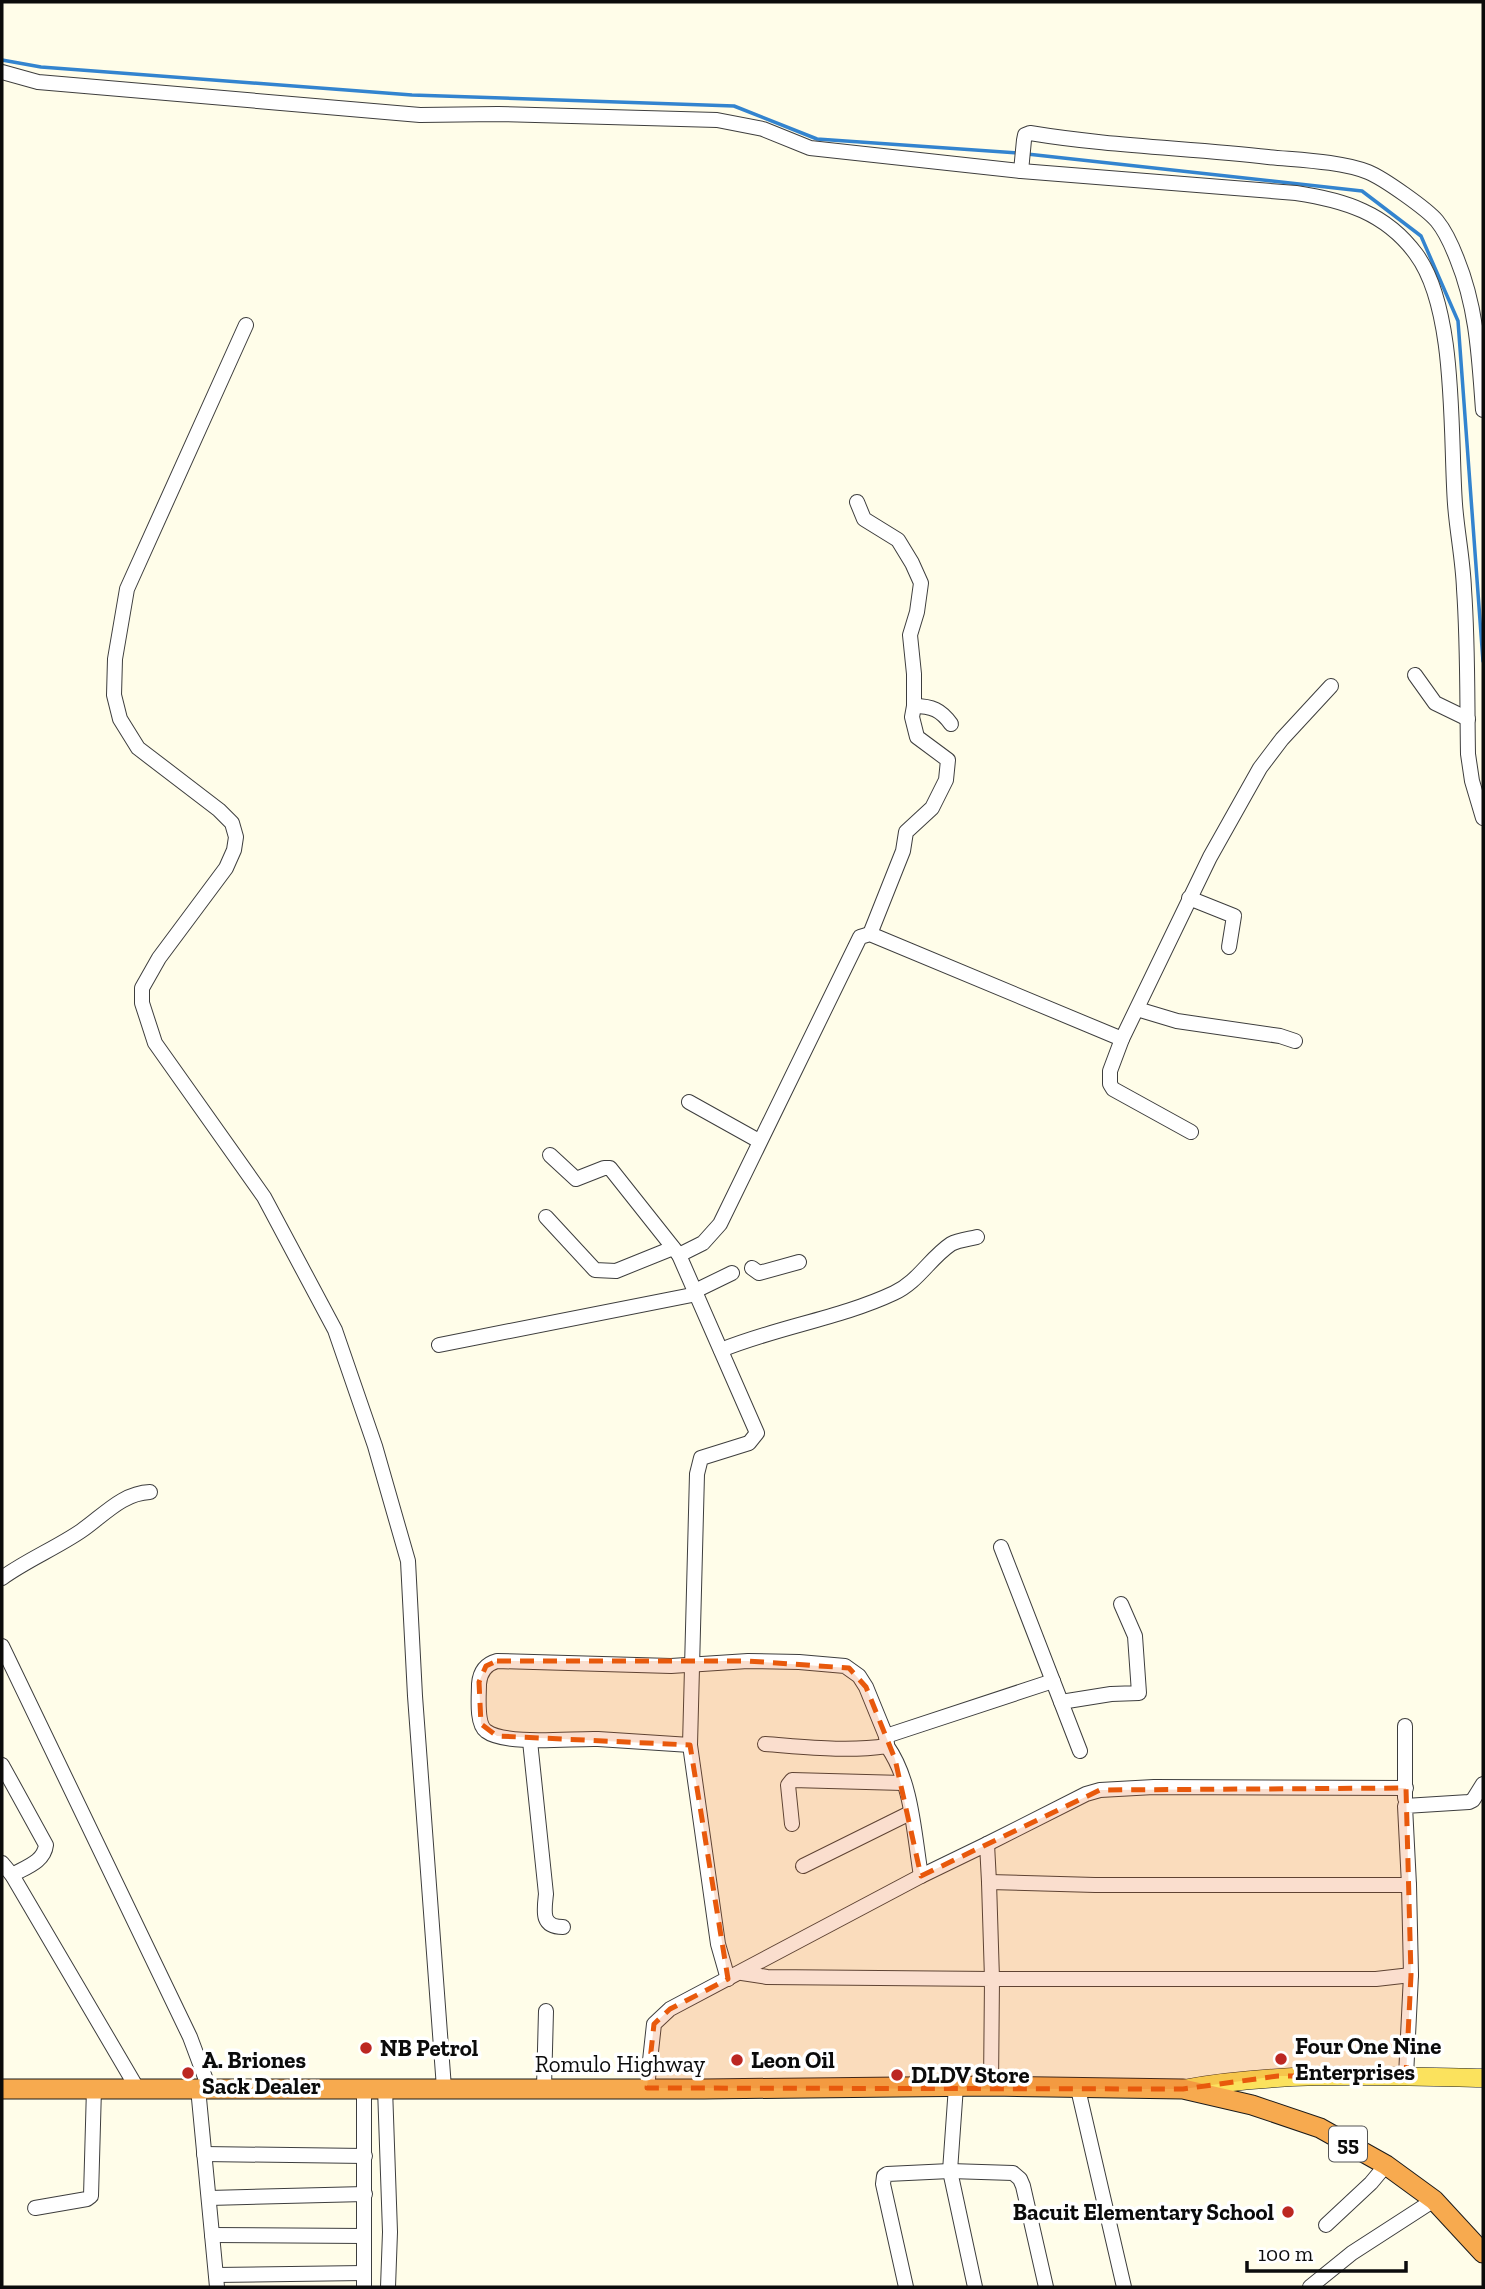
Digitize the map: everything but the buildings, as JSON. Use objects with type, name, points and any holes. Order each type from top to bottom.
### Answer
[{"type":"highway","name":"Romulo Highway","points":[[2,2089],[956,2086],[1183,2089],[1252,2105],[1320,2128],[1386,2165],[1434,2200],[1483,2253]]},
{"type":"main road","points":[[1183,2089],[1278,2076],[1483,2078]]},
{"type":"street","points":[[2,72],[38,82],[420,115],[498,114],[717,120],[763,129],[810,148],[1296,193],[1331,199],[1365,211],[1387,226],[1412,249],[1426,271],[1435,297],[1448,358],[1455,504],[1464,586],[1468,754],[1472,781],[1483,818]]},
{"type":"street","points":[[1021,166],[1025,135],[1030,133],[1073,141],[1292,159],[1356,168],[1370,173],[1429,213],[1438,222],[1455,253],[1467,283],[1474,312],[1483,410]]},
{"type":"street","points":[[246,325],[127,589],[115,659],[114,695],[120,719],[138,748],[219,810],[232,823],[236,837],[226,868],[159,958],[142,988],[142,1003],[155,1043],[264,1197],[335,1330],[374,1446],[408,1561],[415,1696],[444,2088]]},
{"type":"street","points":[[857,502],[864,519],[898,540],[920,583],[911,635],[914,706],[912,717],[918,737],[948,760],[946,780],[932,808],[906,832],[903,851],[870,934]]},
{"type":"street","points":[[1415,675],[1435,703],[1468,719]]},
{"type":"street","points":[[1191,1132],[1113,1089],[1110,1084],[1110,1071],[1122,1039],[1189,898],[1260,768],[1282,739],[1331,687]]},
{"type":"street","points":[[914,706],[937,709],[951,724]]},
{"type":"street","points":[[1189,898],[1234,916],[1229,947]]},
{"type":"street","points":[[546,1216],[595,1270],[616,1270],[703,1243],[720,1224],[860,937],[870,934],[1122,1039]]},
{"type":"street","points":[[1137,1009],[1177,1021],[1295,1041]]},
{"type":"street","points":[[689,1102],[760,1141]]},
{"type":"street","points":[[550,1155],[576,1179],[610,1168],[676,1251],[757,1433],[749,1443],[707,1454],[698,1463],[690,1745],[718,1944],[735,1976]]},
{"type":"street","points":[[721,1350],[754,1336],[895,1293],[910,1284],[952,1244],[977,1237]]},
{"type":"street","points":[[752,1268],[759,1273],[799,1262]]},
{"type":"street","points":[[439,1345],[696,1293],[732,1273]]},
{"type":"street","points":[[2,1578],[80,1531],[121,1501],[139,1492],[150,1492]]},
{"type":"street","points":[[1001,1548],[1080,1751]]},
{"type":"street","points":[[1061,1702],[1111,1694],[1139,1693],[1135,1636],[1121,1605]]},
{"type":"street","points":[[2,1646],[190,2037],[204,2088],[205,2154],[216,2281],[364,2280],[364,2089]]},
{"type":"street","points":[[690,1745],[597,1739],[530,1741],[497,1736],[487,1732],[481,1724],[479,1682],[486,1666],[497,1661],[603,1665],[786,1662],[845,1666],[859,1676],[866,1686],[895,1759],[911,1813],[920,1876]]},
{"type":"street","points":[[765,1744],[871,1748],[1053,1681]]},
{"type":"street","points":[[1405,1726],[1411,1975],[1406,2076]]},
{"type":"street","points":[[530,1741],[547,1894],[544,1918],[554,1927],[563,1927]]},
{"type":"street","points":[[2,1765],[46,1844],[45,1851],[36,1862],[6,1869],[137,2088]]},
{"type":"street","points":[[792,1824],[788,1785],[792,1780],[903,1783]]},
{"type":"street","points":[[1405,1806],[1469,1802],[1483,1784]]},
{"type":"street","points":[[648,2088],[654,2024],[670,2010],[920,1876],[1086,1794],[1100,1790],[1154,1787],[1406,1788]]},
{"type":"street","points":[[803,1866],[911,1813]]},
{"type":"street","points":[[987,1844],[992,1979],[991,2086]]},
{"type":"street","points":[[989,1882],[1095,1885],[1409,1885]]},
{"type":"street","points":[[735,1976],[1376,1979],[1411,1975]]},
{"type":"street","points":[[544,2088],[546,2011]]},
{"type":"street","points":[[956,2086],[950,2171],[975,2287]]},
{"type":"street","points":[[35,2208],[91,2196],[94,2088]]},
{"type":"street","points":[[385,2088],[390,2219],[388,2287]]},
{"type":"street","points":[[1078,2089],[1124,2287]]},
{"type":"street","points":[[205,2154],[365,2156]]},
{"type":"street","points":[[1326,2225],[1371,2183],[1386,2165]]},
{"type":"street","points":[[906,2287],[883,2184],[884,2176],[950,2171],[1013,2172],[1017,2175],[1023,2186],[1046,2287]]},
{"type":"street","points":[[209,2198],[365,2194]]},
{"type":"street","points":[[1310,2287],[1352,2253],[1434,2200]]},
{"type":"street","points":[[212,2235],[364,2236]]},
{"type":"highlighted area","points":[[497,1661],[748,1661],[849,1668],[866,1687],[895,1759],[921,1876],[1100,1790],[1406,1788],[1411,1975],[1406,2076],[1278,2076],[1183,2089],[647,2088],[654,2024],[670,2009],[728,1979],[690,1745],[497,1736],[481,1724],[479,1682],[486,1666]]},
{"type":"waterway","points":[[2,60],[41,67],[412,95],[734,106],[817,139],[1019,153]]},
{"type":"waterway","points":[[1027,154],[1362,191],[1421,236],[1458,321],[1483,661]]},
{"type":"place","name":"NB Petrol","points":[[366,2048]]},
{"type":"place","name":"Four One Nine Enterprises","points":[[1281,2059]]},
{"type":"place","name":"Leon Oil","points":[[737,2060]]},
{"type":"place","name":"A. Briones Sack Dealer","points":[[188,2073]]},
{"type":"place","name":"DLDV Store","points":[[897,2075]]},
{"type":"place","name":"Bacuit Elementary School","points":[[1288,2212]]}]
